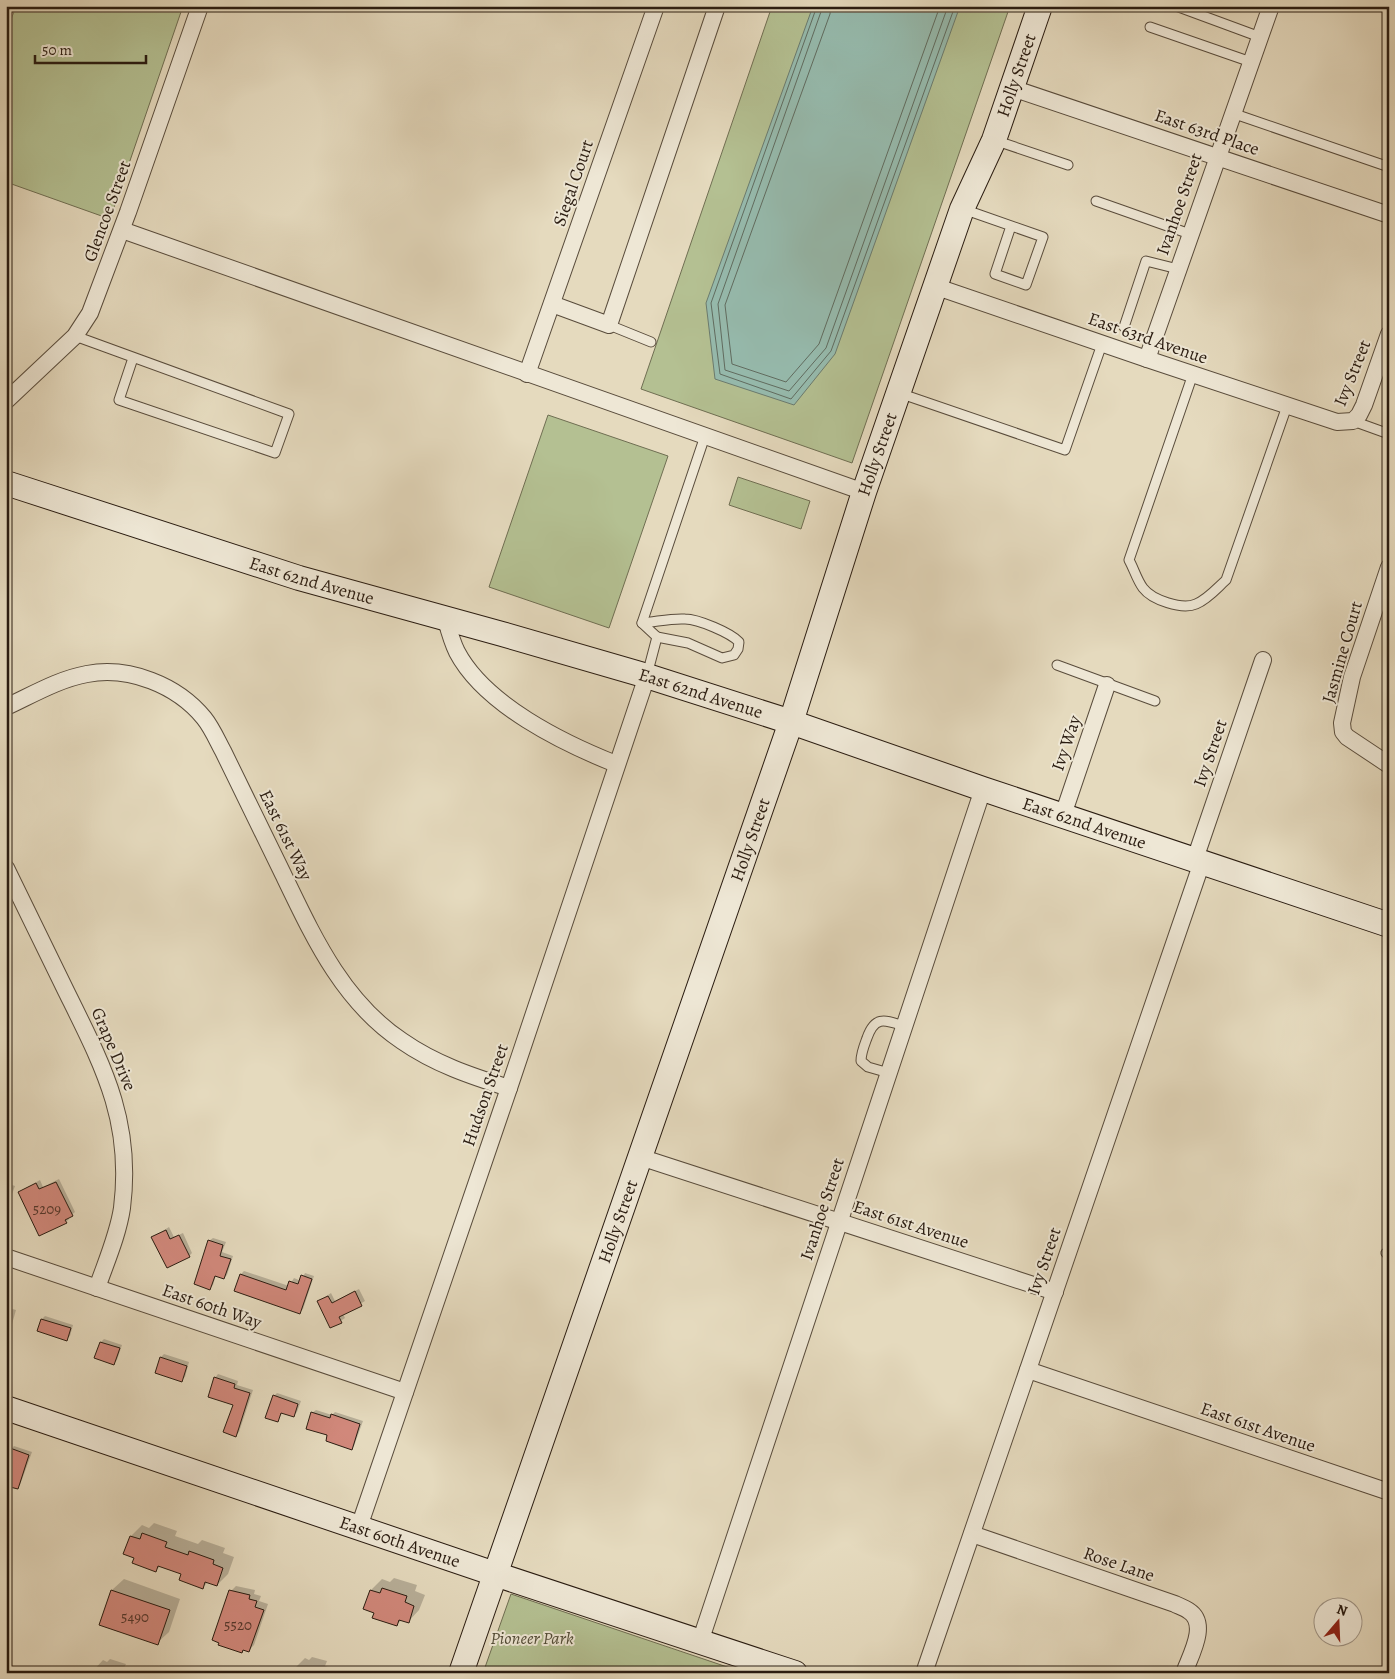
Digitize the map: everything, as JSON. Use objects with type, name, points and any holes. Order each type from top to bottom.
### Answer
[{"type":"street","name":"Glencoe Street","points":[[6,401],[75,336],[90,313],[122,230],[200,6]]},
{"type":"street","name":"Siegal Court","points":[[527,374],[656,6]]},
{"type":"street","points":[[552,304],[608,325],[718,6]]},
{"type":"street","name":"Holly Street","points":[[461,1673],[792,722],[864,492],[937,287],[962,209],[994,140],[1040,6]]},
{"type":"street","name":"Ivanhoe Street","points":[[1147,359],[1271,6]]},
{"type":"street","name":"East 63rd Place","points":[[1012,88],[1389,215]]},
{"type":"street","points":[[122,230],[864,492]]},
{"type":"street","name":"East 63rd Avenue","points":[[937,287],[1287,406],[1337,422],[1351,421]]},
{"type":"street","name":"Ivy Street","points":[[1351,421],[1359,415],[1364,405],[1389,334]]},
{"type":"street","name":"East 62nd Avenue","points":[[6,483],[299,578],[647,676],[792,722],[983,789],[1063,814],[1389,924]]},
{"type":"street","name":"Jasmine Court","points":[[1389,567],[1386,586],[1352,677],[1342,723],[1343,732],[1347,737],[1389,765]]},
{"type":"street","points":[[446,620],[458,653],[474,676],[488,690],[540,729],[583,751],[616,764]]},
{"type":"street","name":"Ivy Street","points":[[924,1673],[1055,1292],[1199,861],[1263,660]]},
{"type":"street","name":"East 61st Way","points":[[6,707],[61,682],[94,673],[125,673],[150,680],[172,690],[195,708],[209,725],[314,938],[336,976],[358,1003],[386,1030],[428,1058],[473,1077],[509,1088]]},
{"type":"street","name":"Hudson Street","points":[[359,1527],[647,676]]},
{"type":"street","name":"Ivy Way","points":[[1063,814],[1107,685]]},
{"type":"street","name":"Ivanhoe Street","points":[[700,1642],[983,789]]},
{"type":"street","name":"Grape Drive","points":[[6,868],[101,1062],[116,1105],[122,1134],[124,1163],[122,1208],[119,1223],[97,1288]]},
{"type":"street","name":"East 61st Avenue","points":[[640,1157],[1055,1292]]},
{"type":"street","name":"East 60th Way","points":[[6,1257],[405,1392]]},
{"type":"street","name":"East 61st Avenue","points":[[1028,1370],[1389,1492]]},
{"type":"street","name":"East 60th Avenue","points":[[6,1408],[495,1574],[795,1673]]},
{"type":"street","name":"Rose Lane","points":[[972,1534],[1175,1604],[1190,1611],[1196,1618],[1198,1626],[1197,1636],[1184,1673]]},
{"type":"lane","points":[[1176,6],[1260,37]]},
{"type":"lane","points":[[1150,27],[1251,62]]},
{"type":"lane","points":[[1232,113],[1389,167]]},
{"type":"lane","points":[[994,140],[1068,165]]},
{"type":"lane","points":[[1096,200],[1190,234]]},
{"type":"lane","points":[[962,209],[1043,237],[1026,285],[995,274],[1011,226]]},
{"type":"lane","points":[[1124,327],[1146,262],[1178,269]]},
{"type":"lane","points":[[608,325],[651,342]]},
{"type":"lane","points":[[75,336],[289,414],[275,454],[119,400],[133,358]]},
{"type":"lane","points":[[899,393],[1065,450],[1102,344]]},
{"type":"lane","points":[[1193,374],[1129,560],[1143,589],[1159,600],[1180,606],[1190,606],[1203,600],[1226,580],[1287,406]]},
{"type":"lane","points":[[1351,421],[1389,434]]},
{"type":"lane","points":[[642,623],[705,436]]},
{"type":"lane","points":[[686,618],[724,631],[735,637],[739,642],[738,650],[734,655],[722,658],[688,644],[657,637],[642,623],[686,618]]},
{"type":"lane","points":[[647,676],[657,637]]},
{"type":"lane","points":[[1057,666],[1155,701]]},
{"type":"lane","points":[[889,1073],[868,1067],[862,1061],[861,1055],[870,1028],[876,1022],[883,1020],[904,1026]]},
{"type":"green space","points":[[16,6],[183,6],[110,219],[6,182],[6,33]]},
{"type":"green space","points":[[772,6],[1010,6],[852,463],[641,389]]},
{"type":"green space","points":[[548,415],[668,456],[609,628],[489,587]]},
{"type":"green space","points":[[738,477],[810,501],[801,529],[729,505]]},
{"type":"green space","name":"Pioneer Park","points":[[511,1594],[745,1673],[483,1673]]},
{"type":"water","points":[[813,6],[960,6],[835,354],[794,405],[715,379],[706,303]]},
{"type":"building","points":[[56,1182],[73,1216],[65,1220],[67,1223],[39,1236],[18,1192],[36,1183],[39,1189]]},
{"type":"building","points":[[166,1230],[170,1239],[179,1235],[190,1257],[167,1268],[151,1237]]},
{"type":"building","points":[[208,1240],[223,1245],[220,1256],[231,1259],[224,1279],[215,1276],[210,1290],[194,1284]]},
{"type":"building","points":[[240,1274],[286,1290],[289,1281],[298,1284],[301,1275],[312,1279],[300,1314],[234,1291]]},
{"type":"building","points":[[355,1291],[362,1306],[339,1317],[342,1323],[330,1328],[317,1301],[328,1296],[332,1303]]},
{"type":"building","points":[[41,1319],[71,1328],[67,1341],[37,1331]]},
{"type":"building","points":[[100,1342],[120,1348],[114,1365],[94,1358]]},
{"type":"building","points":[[160,1357],[187,1366],[182,1382],[155,1373]]},
{"type":"building","points":[[214,1377],[235,1384],[234,1388],[250,1393],[236,1437],[223,1432],[233,1405],[208,1397]]},
{"type":"building","points":[[273,1395],[298,1404],[294,1417],[281,1413],[278,1422],[265,1418]]},
{"type":"building","points":[[311,1412],[330,1418],[331,1414],[360,1424],[352,1450],[326,1441],[327,1435],[306,1429]]},
{"type":"building","points":[[10,1448],[29,1455],[18,1489],[6,1486],[6,1459]]},
{"type":"building","points":[[142,1533],[167,1542],[165,1547],[188,1555],[189,1551],[214,1560],[213,1564],[223,1568],[217,1586],[205,1582],[203,1589],[179,1580],[181,1574],[158,1566],[156,1572],[132,1563],[134,1558],[123,1554],[130,1536],[140,1539]]},
{"type":"building","points":[[382,1588],[407,1596],[405,1602],[414,1606],[409,1623],[399,1620],[397,1626],[372,1618],[374,1613],[363,1609],[370,1590],[380,1593]]},
{"type":"building","points":[[111,1590],[170,1610],[158,1645],[99,1625]]},
{"type":"building","points":[[229,1590],[250,1595],[249,1599],[257,1601],[255,1607],[264,1610],[249,1652],[243,1650],[242,1653],[218,1645],[219,1643],[212,1640]]}]
